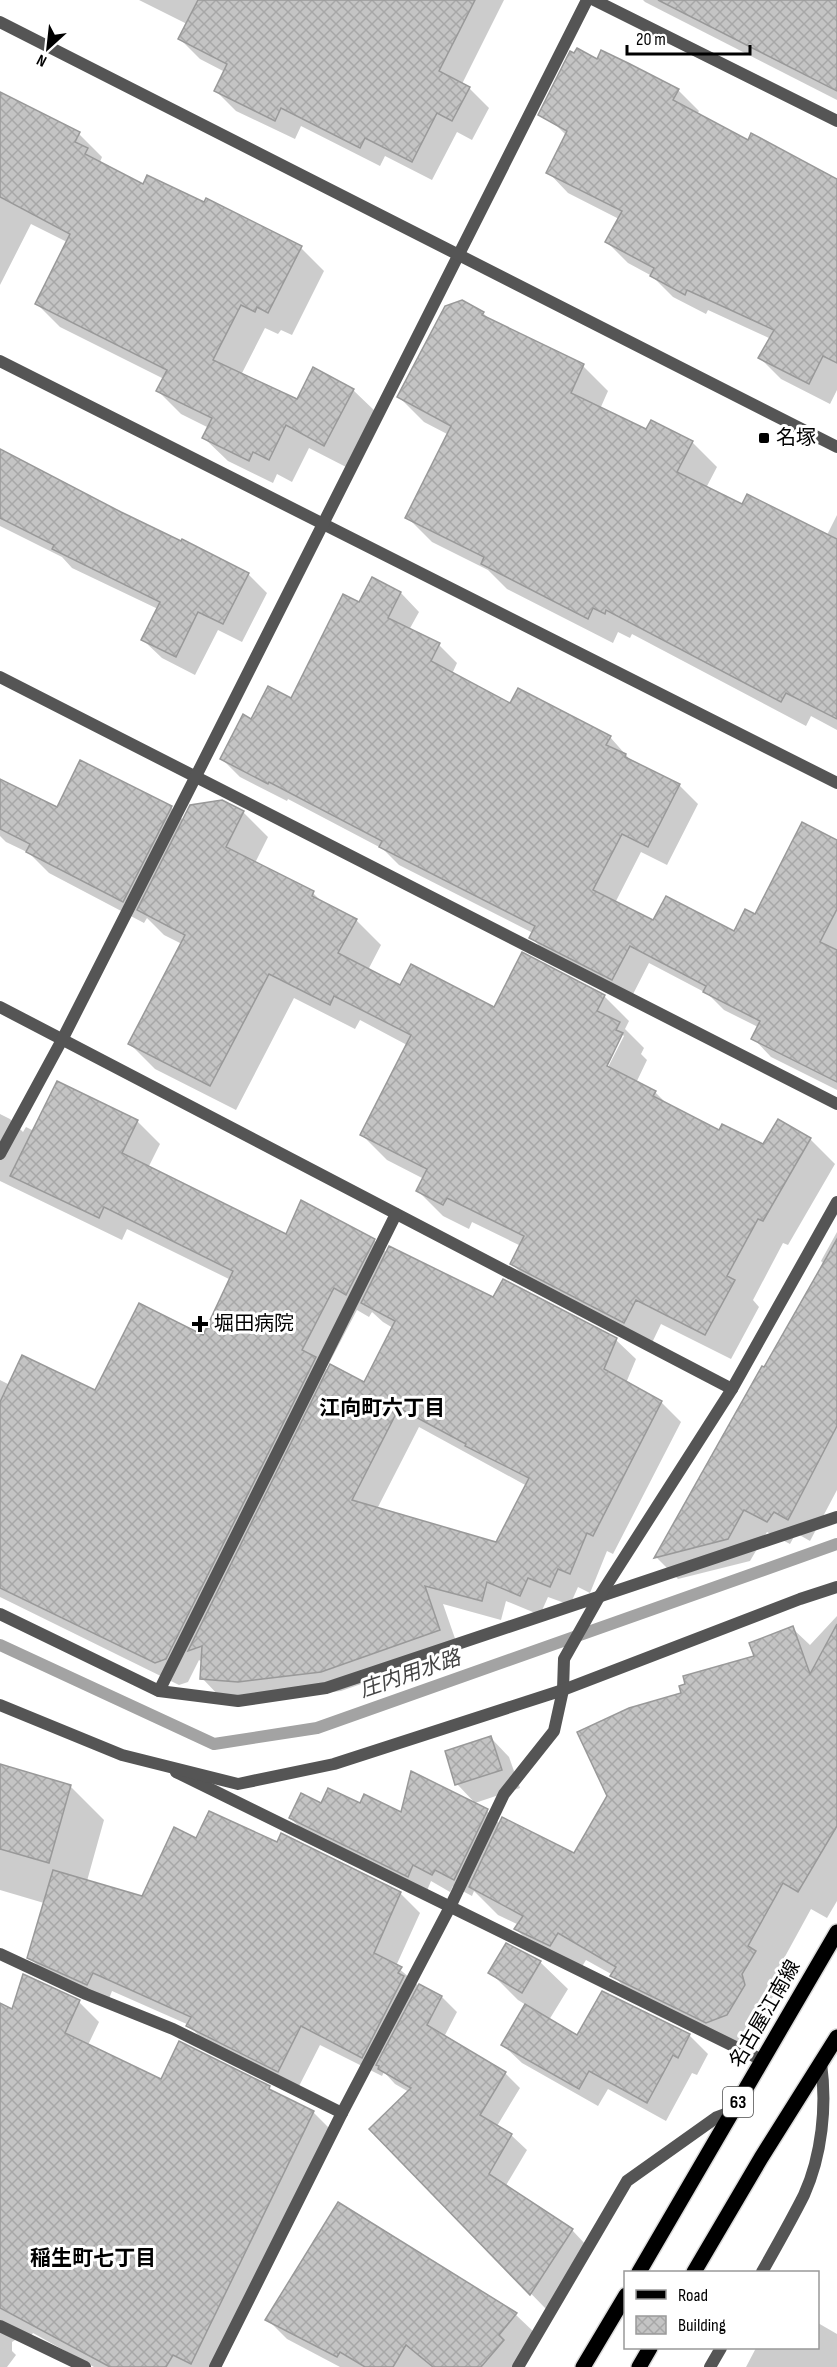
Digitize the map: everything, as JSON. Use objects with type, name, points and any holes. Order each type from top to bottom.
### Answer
[{"type":"main road","name":"名古屋江南線","points":[[640,2271],[837,1932]]},
{"type":"main road","name":"63","points":[[695,2271],[761,2158],[837,2037]]},
{"type":"main road","points":[[583,2367],[624,2298]]},
{"type":"main road","points":[[639,2367],[649,2349]]},
{"type":"street","points":[[0,1154],[63,1038],[587,0]]},
{"type":"street","points":[[594,0],[837,121]]},
{"type":"street","points":[[0,22],[837,447]]},
{"type":"street","points":[[0,362],[837,783]]},
{"type":"street","points":[[0,677],[837,1104]]},
{"type":"street","points":[[0,1006],[732,1389]]},
{"type":"street","points":[[215,2367],[342,2113],[450,1907],[504,1794],[554,1731],[563,1690],[564,1659],[599,1597],[732,1389],[837,1202]]},
{"type":"street","points":[[159,1690],[396,1214]]},
{"type":"street","points":[[0,1614],[159,1690],[238,1701],[326,1688],[837,1517]]},
{"type":"street","points":[[0,1705],[122,1755],[238,1784],[333,1764],[563,1690],[837,1587]]},
{"type":"street","points":[[164,1765],[762,2060]]},
{"type":"street","points":[[0,1954],[86,1994],[173,2029],[342,2113]]},
{"type":"street","points":[[763,2271],[804,2193],[818,2153],[825,2090],[821,2063]]},
{"type":"street","points":[[518,2367],[627,2181],[717,2117],[734,2111]]},
{"type":"street","points":[[0,2326],[85,2367]]},
{"type":"street","points":[[710,2367],[720,2349]]},
{"type":"building","points":[[198,0],[475,0],[439,71],[470,87],[452,121],[437,113],[412,162],[365,138],[360,148],[281,108],[275,121],[214,91],[227,64],[178,39]]},
{"type":"building","points":[[658,0],[837,0],[837,91]]},
{"type":"building","points":[[577,48],[597,59],[601,50],[628,63],[679,89],[673,100],[748,140],[751,133],[837,179],[837,363],[823,356],[809,384],[758,358],[774,330],[687,290],[685,295],[650,276],[654,268],[605,242],[622,211],[546,173],[567,131],[538,115],[570,51],[574,53]]},
{"type":"building","points":[[0,92],[80,132],[75,142],[88,148],[85,154],[143,184],[147,175],[204,202],[206,198],[302,246],[268,313],[257,307],[255,312],[241,305],[213,360],[297,399],[313,367],[354,389],[324,446],[286,425],[269,460],[253,452],[249,461],[202,438],[212,418],[156,391],[167,370],[35,304],[70,234],[0,197]]},
{"type":"building","points":[[462,300],[484,312],[482,315],[584,364],[571,393],[646,429],[651,420],[693,441],[677,472],[742,504],[747,494],[837,539],[837,719],[786,693],[781,702],[606,610],[605,614],[593,608],[588,619],[481,564],[484,557],[405,518],[451,426],[397,397],[445,306]]},
{"type":"building","points":[[0,449],[121,512],[181,541],[182,539],[249,573],[223,624],[198,612],[176,657],[141,640],[160,602],[52,549],[54,545],[0,518]]},
{"type":"building","points":[[372,577],[401,592],[388,618],[440,643],[431,661],[510,703],[518,688],[611,736],[606,745],[680,784],[648,847],[622,834],[593,890],[653,920],[666,896],[734,931],[745,909],[755,914],[802,822],[837,840],[837,909],[820,942],[837,950],[837,1082],[751,1039],[760,1021],[703,992],[706,986],[630,946],[612,980],[529,938],[535,926],[379,847],[382,841],[220,759],[243,714],[251,719],[268,686],[291,698],[343,594],[359,602]]},
{"type":"building","points":[[80,760],[172,806],[123,902],[26,852],[30,844],[0,829],[0,779],[57,807]]},
{"type":"building","points":[[222,800],[244,811],[226,847],[314,891],[312,896],[357,919],[338,953],[400,985],[411,964],[494,1007],[522,952],[605,995],[597,1011],[620,1022],[616,1030],[623,1033],[607,1066],[656,1091],[653,1096],[719,1130],[722,1124],[763,1144],[778,1119],[811,1138],[763,1221],[758,1219],[727,1276],[735,1280],[705,1335],[636,1300],[624,1323],[510,1264],[524,1236],[447,1198],[443,1205],[416,1191],[427,1169],[360,1135],[411,1035],[334,996],[330,1005],[269,974],[210,1086],[128,1044],[185,935],[137,910],[190,805]]},
{"type":"building","points":[[57,1081],[138,1120],[122,1153],[286,1234],[301,1200],[375,1239],[346,1295],[334,1288],[302,1350],[316,1357],[166,1659],[155,1663],[0,1588],[0,1402],[22,1355],[95,1390],[139,1303],[203,1335],[233,1271],[104,1207],[99,1218],[10,1176]]},
{"type":"building","points":[[837,1239],[837,1426],[788,1520],[774,1512],[767,1522],[744,1510],[728,1539],[654,1558],[762,1366],[764,1367]]},
{"type":"building","points":[[389,1246],[493,1297],[503,1279],[617,1338],[604,1369],[662,1401],[593,1536],[587,1533],[570,1574],[558,1569],[550,1587],[528,1578],[520,1596],[487,1582],[482,1601],[425,1586],[440,1630],[321,1672],[238,1682],[200,1679],[202,1646],[188,1651],[330,1364],[364,1382],[395,1321],[361,1303]],"holes":[[[399,1408],[466,1444],[465,1446],[529,1478],[496,1542],[352,1500]]]},
{"type":"building","points":[[837,1624],[837,1826],[798,1892],[783,1883],[748,1946],[756,1951],[742,1974],[745,1985],[727,2015],[706,2023],[610,1976],[616,1967],[558,1933],[550,1946],[514,1929],[523,1916],[469,1887],[502,1817],[574,1853],[607,1796],[577,1732],[629,1708],[681,1693],[679,1686],[685,1684],[683,1676],[754,1656],[749,1643],[793,1626],[810,1674]]},
{"type":"building","points":[[491,1736],[502,1770],[455,1785],[445,1751]]},
{"type":"building","points":[[0,1764],[71,1785],[49,1863],[0,1849]]},
{"type":"building","points":[[411,1771],[488,1809],[454,1880],[435,1870],[432,1875],[413,1865],[408,1877],[289,1818],[301,1793],[321,1803],[328,1788],[360,1803],[364,1794],[401,1812]]},
{"type":"building","points":[[209,1811],[277,1842],[281,1833],[401,1892],[374,1953],[402,1967],[398,1973],[404,1976],[362,2058],[301,2026],[278,2072],[186,2026],[191,2017],[93,1973],[87,1985],[27,1958],[53,1870],[142,1896],[174,1827],[196,1838]]},
{"type":"building","points":[[506,1943],[541,1961],[522,1993],[488,1973]]},
{"type":"building","points":[[23,1974],[80,2000],[65,2033],[161,2079],[179,2041],[270,2086],[269,2089],[314,2111],[191,2364],[173,2355],[166,2367],[110,2367],[0,2308],[0,2003],[12,2009]]},
{"type":"building","points":[[419,1984],[442,1996],[427,2025],[506,2072],[480,2115],[512,2134],[489,2174],[573,2229],[530,2295],[369,2129],[411,2088],[378,2069],[379,2066],[376,2065]]},
{"type":"building","points":[[602,1991],[690,2034],[678,2058],[673,2055],[647,2103],[589,2071],[579,2089],[501,2045],[525,2004],[577,2035]]},
{"type":"building","points":[[338,2202],[517,2313],[499,2335],[504,2340],[481,2367],[433,2367],[406,2345],[393,2367],[365,2367],[340,2352],[337,2357],[265,2320]]},
{"type":"waterway","name":"庄内用水路","points":[[0,1645],[214,1744],[317,1728],[837,1544]]},
{"type":"place","name":"名塚","points":[[764,438]]},
{"type":"place","name":"堀田病院","points":[[200,1324]]},
{"type":"district","name":"江向町六丁目","points":[[382,1408]]},
{"type":"district","name":"稲生町七丁目","points":[[93,2258]]}]
